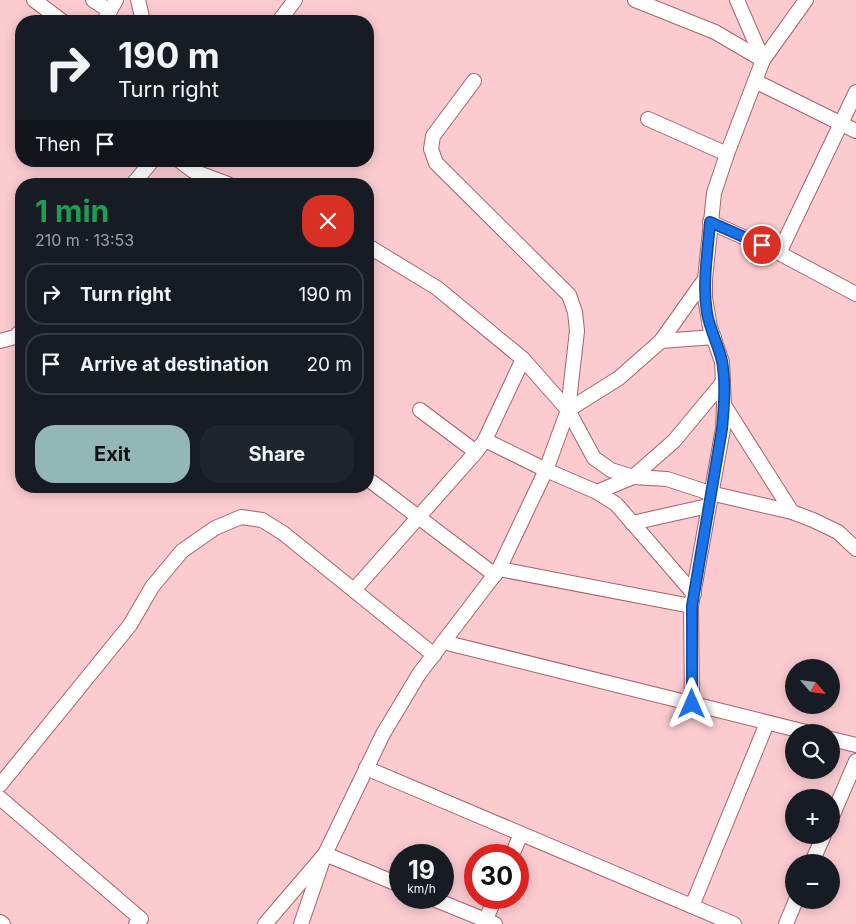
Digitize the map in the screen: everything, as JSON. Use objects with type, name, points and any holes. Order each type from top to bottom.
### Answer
[{"type":"street","points":[[34,0],[54,15]]},
{"type":"street","points":[[93,0],[110,11]]},
{"type":"street","points":[[138,0],[142,15]]},
{"type":"street","points":[[284,15],[295,0]]},
{"type":"street","points":[[635,0],[715,32],[763,60]]},
{"type":"street","points":[[737,0],[763,60]]},
{"type":"street","points":[[692,704],[692,600],[722,429],[724,405],[722,362],[707,313],[705,279],[714,193],[763,60],[806,0]]},
{"type":"street","points":[[301,924],[325,854],[383,734],[419,674],[497,572],[546,470],[568,410],[577,331],[575,312],[569,295],[436,164],[431,150],[433,136],[474,81]]},
{"type":"street","points":[[756,81],[856,131]]},
{"type":"street","points":[[779,253],[856,92]]},
{"type":"street","points":[[648,119],[727,154]]},
{"type":"street","points":[[138,178],[147,167]]},
{"type":"street","points":[[188,167],[212,178]]},
{"type":"street","points":[[710,222],[779,253],[856,294]]},
{"type":"street","points":[[374,250],[437,288],[523,359],[568,410],[594,458],[611,470],[633,477],[667,479],[709,499],[792,512],[838,532],[856,549]]},
{"type":"street","points":[[568,410],[619,378],[661,341],[705,279]]},
{"type":"street","points":[[0,341],[15,336]]},
{"type":"street","points":[[661,341],[714,337]]},
{"type":"street","points":[[354,590],[420,518],[485,440],[523,359]]},
{"type":"street","points":[[597,492],[633,477],[674,441],[723,382]]},
{"type":"street","points":[[724,405],[792,512]]},
{"type":"street","points":[[420,410],[476,452]]},
{"type":"street","points":[[485,440],[546,470],[597,492],[616,504],[692,600]]},
{"type":"street","points":[[374,484],[497,572],[692,600]]},
{"type":"street","points":[[632,523],[709,499]]},
{"type":"street","points":[[0,785],[130,626],[152,587],[182,551],[215,528],[241,517],[262,520],[283,532],[434,655]]},
{"type":"street","points":[[443,642],[785,727]]},
{"type":"street","points":[[692,906],[768,723]]},
{"type":"street","points":[[840,741],[856,745]]},
{"type":"street","points":[[840,797],[856,761]]},
{"type":"street","points":[[366,768],[734,924]]},
{"type":"street","points":[[0,798],[141,919],[137,924]]},
{"type":"street","points":[[517,844],[521,834]]},
{"type":"street","points":[[325,854],[389,880]]},
{"type":"street","points":[[265,924],[325,854]]},
{"type":"street","points":[[454,908],[489,923],[492,909]]},
{"type":"street","points":[[786,924],[792,909]]},
{"type":"route","points":[[692,704],[692,606],[722,429],[724,405],[722,362],[710,328],[705,298],[710,222],[762,245]]}]
